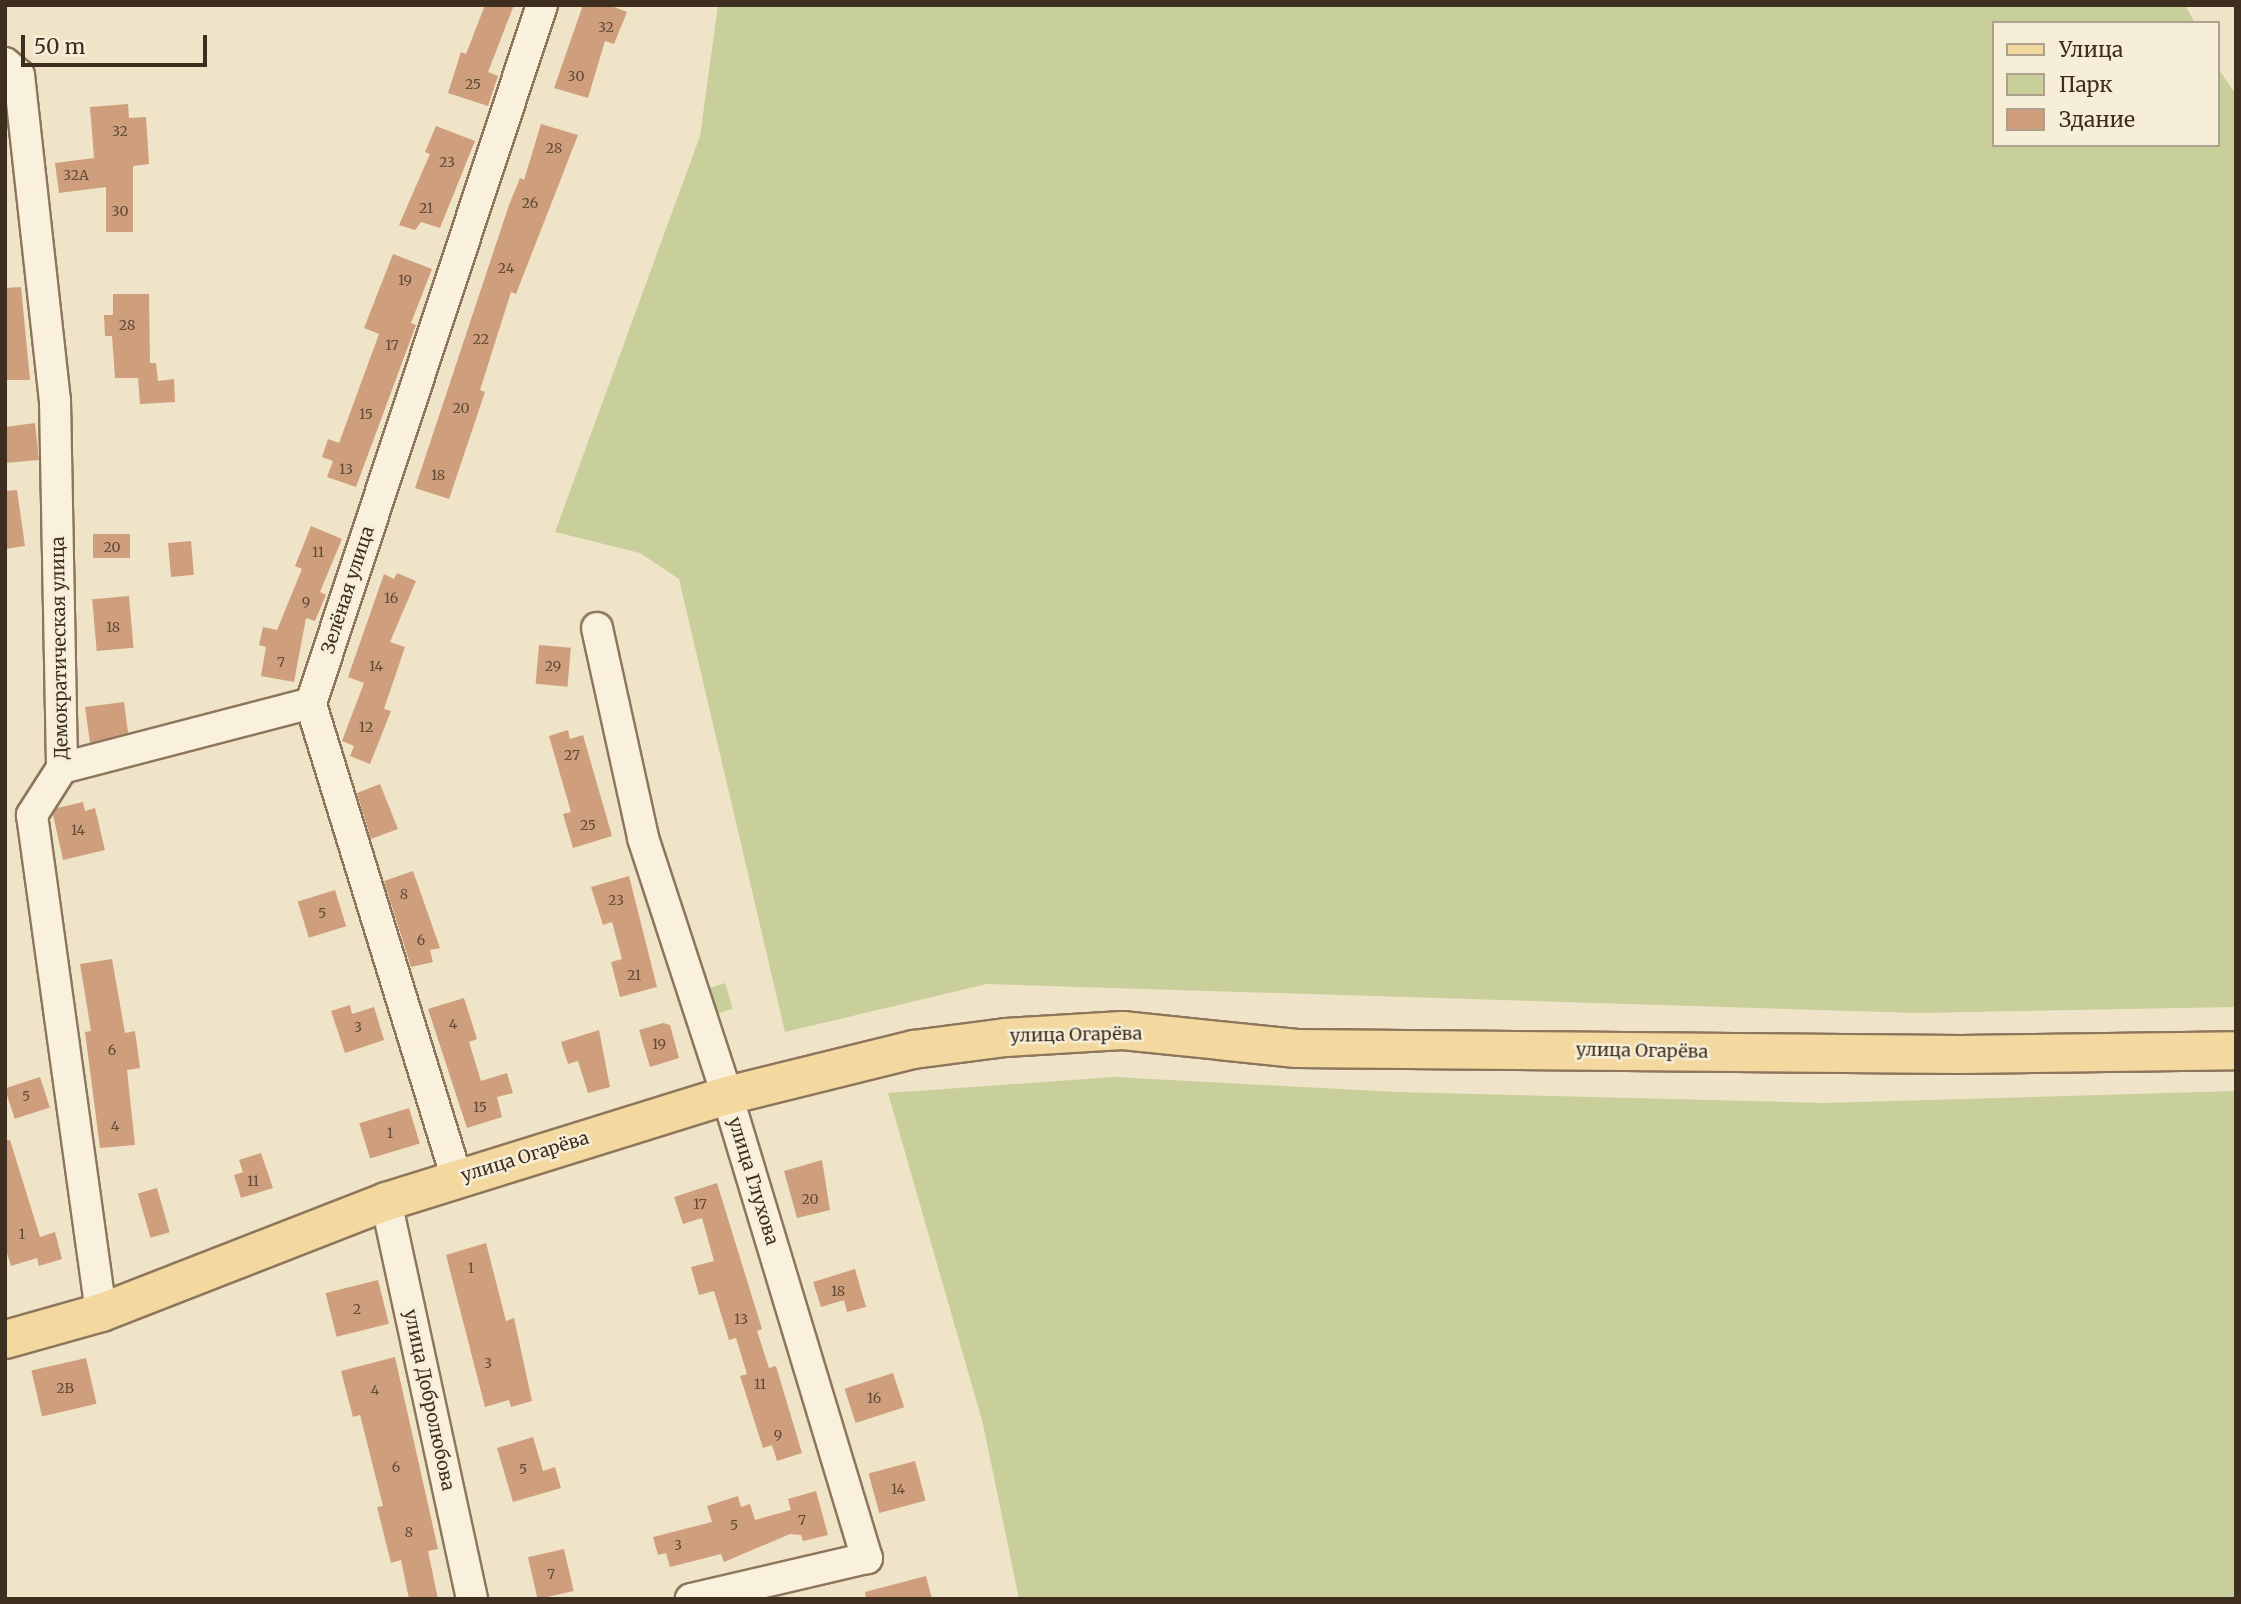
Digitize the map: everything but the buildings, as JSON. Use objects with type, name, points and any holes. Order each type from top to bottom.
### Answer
[{"type":"main road","name":"улица Огарёва","points":[[5,1339],[101,1312],[386,1201],[727,1095],[913,1049],[1005,1037],[1122,1030],[1296,1048],[1960,1054],[2236,1050]]},
{"type":"street","name":"Зелёная улица","points":[[311,703],[542,5]]},
{"type":"street","name":"Демократическая улица","points":[[5,63],[19,75],[55,401],[62,768],[32,815],[101,1312]]},
{"type":"street","name":"улица Глухова","points":[[597,628],[643,838],[727,1095],[867,1558],[691,1599]]},
{"type":"street","points":[[62,768],[311,703],[457,1178]]},
{"type":"street","name":"улица Добролюбова","points":[[386,1201],[472,1599]]},
{"type":"green space","points":[[718,5],[2185,5],[2194,21],[1993,21],[1993,147],[2220,147],[2220,71],[2236,95],[2236,1007],[1918,1013],[987,984],[785,1032],[679,579],[640,553],[555,532],[700,136]]},
{"type":"green space","points":[[725,983],[733,1009],[709,1016],[701,990]]},
{"type":"green space","points":[[1114,1077],[1396,1092],[1824,1103],[2236,1091],[2236,1599],[1019,1599],[983,1424],[888,1093]]}]
